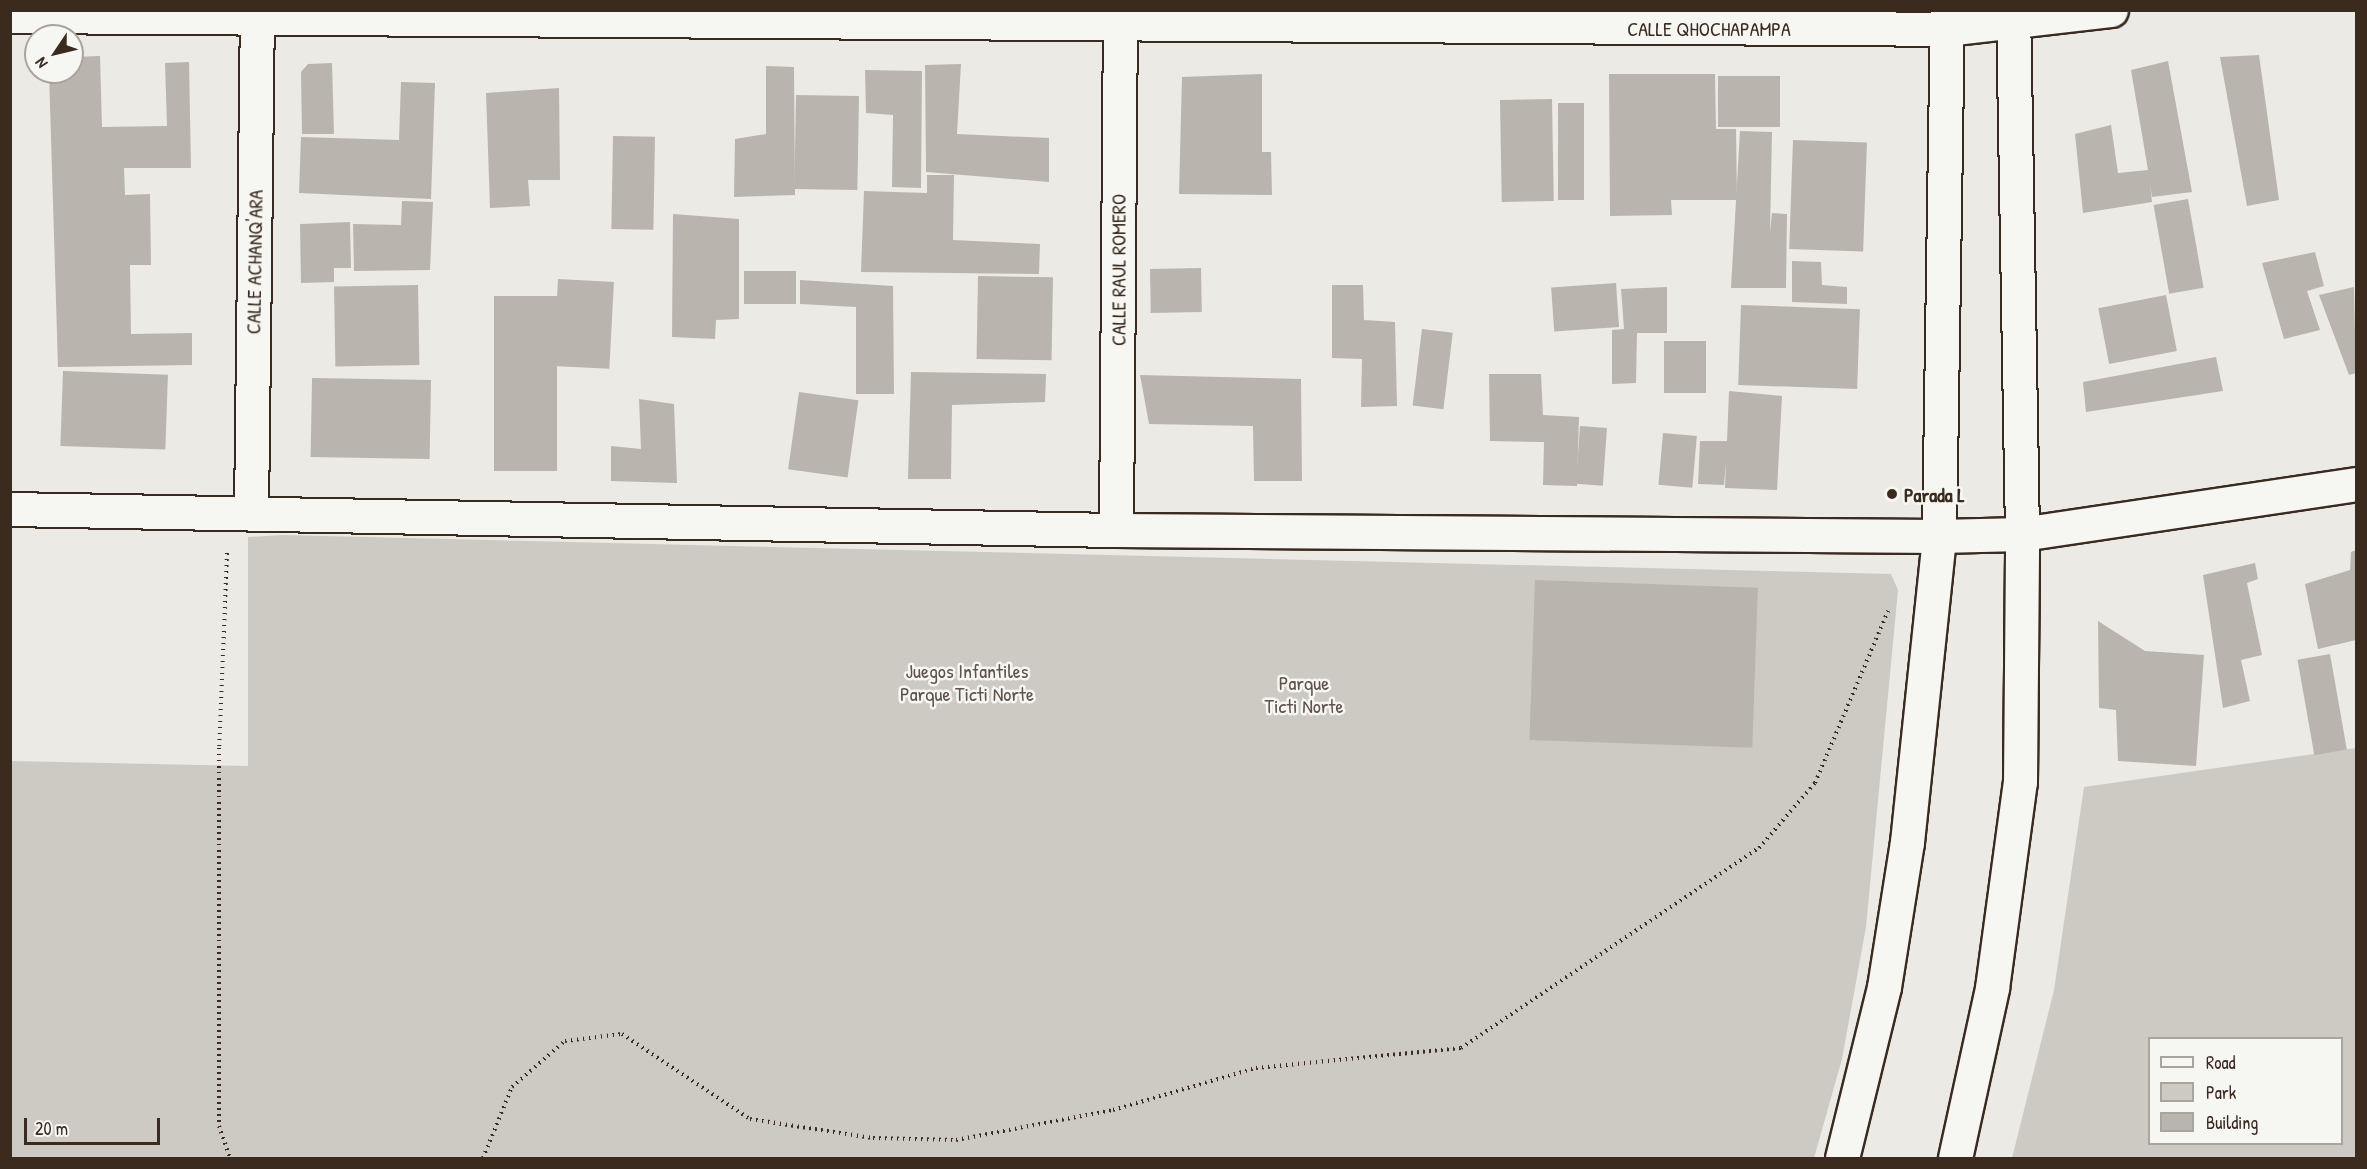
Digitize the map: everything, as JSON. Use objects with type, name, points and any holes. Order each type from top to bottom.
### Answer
[{"type":"street","name":"CALLE QHOCHAPAMPA","points":[[10,16],[1947,20],[2013,18],[2111,10]]},
{"type":"street","name":"CALLE ACHANQ'ARA","points":[[240,514],[257,15]]},
{"type":"street","name":"CALLE RAUL ROMERO","points":[[1116,530],[1120,18]]},
{"type":"street","points":[[1956,1158],[1992,988],[2020,782],[2022,534],[2013,18]]},
{"type":"street","points":[[1842,1158],[1884,987],[1907,842],[1939,536],[1947,20]]},
{"type":"street","points":[[10,509],[1116,530],[1939,536],[2022,534],[2356,484]]},
{"type":"path","points":[[231,1158],[219,1126],[219,748],[240,514]]},
{"type":"path","points":[[483,1158],[512,1088],[565,1041],[622,1034],[750,1119],[873,1138],[956,1140],[1113,1110],[1256,1068],[1461,1048],[1759,848],[1815,783],[1893,601]]},
{"type":"green space","points":[[282,535],[1891,574],[1898,590],[1866,927],[1842,1059],[1814,1158],[11,1158],[11,761],[248,766],[248,537]]},
{"type":"green space","points":[[2356,748],[2356,1158],[2012,1158],[2054,990],[2084,787]]},
{"type":"building","points":[[2259,55],[2279,200],[2247,206],[2220,57]]},
{"type":"building","points":[[100,56],[102,127],[167,126],[165,63],[189,62],[191,168],[124,168],[125,195],[150,194],[151,265],[130,265],[131,334],[192,333],[192,365],[58,367],[49,84],[84,84],[84,57]]},
{"type":"building","points":[[2168,61],[2192,192],[2152,197],[2150,183],[2152,202],[2083,213],[2075,134],[2111,125],[2118,173],[2148,170],[2131,70]]},
{"type":"building","points":[[332,63],[334,134],[302,134],[301,72],[308,64]]},
{"type":"building","points":[[961,64],[957,134],[1049,138],[1049,182],[926,172],[925,65]]},
{"type":"building","points":[[766,66],[794,67],[795,195],[734,197],[735,139],[766,134]]},
{"type":"building","points":[[865,70],[922,71],[921,188],[892,187],[893,115],[866,113]]},
{"type":"building","points":[[1262,74],[1262,152],[1271,152],[1272,195],[1179,194],[1182,77]]},
{"type":"building","points":[[1609,74],[1715,74],[1716,129],[1736,129],[1737,200],[1671,200],[1672,215],[1610,216]]},
{"type":"building","points":[[1718,76],[1780,76],[1780,127],[1718,127]]},
{"type":"building","points":[[401,82],[435,83],[431,199],[299,193],[301,137],[399,140]]},
{"type":"building","points":[[559,88],[560,180],[528,180],[530,206],[490,208],[486,93]]},
{"type":"building","points":[[796,95],[859,96],[857,190],[794,189]]},
{"type":"building","points":[[1552,99],[1554,201],[1502,202],[1500,100]]},
{"type":"building","points":[[1558,103],[1584,103],[1584,200],[1558,200]]},
{"type":"building","points":[[1740,131],[1772,132],[1770,232],[1772,213],[1787,214],[1786,288],[1731,288]]},
{"type":"building","points":[[613,136],[655,137],[653,230],[611,229]]},
{"type":"building","points":[[1793,140],[1867,143],[1863,252],[1789,249]]},
{"type":"building","points":[[927,175],[954,175],[953,240],[1040,244],[1039,274],[861,272],[864,191],[927,193]]},
{"type":"building","points":[[2188,199],[2204,288],[2169,294],[2154,205]]},
{"type":"building","points":[[402,201],[433,202],[430,270],[354,271],[353,224],[401,225]]},
{"type":"building","points":[[673,214],[739,219],[739,319],[716,320],[715,339],[672,337]]},
{"type":"building","points":[[350,222],[351,268],[334,268],[334,282],[301,283],[300,224]]},
{"type":"building","points":[[2315,252],[2324,286],[2307,291],[2320,330],[2284,339],[2262,263]]},
{"type":"building","points":[[1792,261],[1821,262],[1822,285],[1847,287],[1847,304],[1792,302]]},
{"type":"building","points":[[1201,268],[1202,312],[1151,313],[1150,269]]},
{"type":"building","points":[[744,271],[796,271],[796,304],[744,304]]},
{"type":"building","points":[[978,276],[1053,277],[1052,360],[977,359]]},
{"type":"building","points":[[558,279],[614,282],[609,369],[553,366]]},
{"type":"building","points":[[800,280],[893,286],[894,394],[856,394],[856,307],[800,304]]},
{"type":"building","points":[[1616,283],[1619,327],[1554,331],[1551,288]]},
{"type":"building","points":[[418,285],[419,365],[335,366],[334,286]]},
{"type":"building","points":[[1332,285],[1363,285],[1364,320],[1395,322],[1397,406],[1361,407],[1362,359],[1332,358]]},
{"type":"building","points":[[1667,287],[1667,333],[1637,333],[1636,383],[1612,384],[1612,330],[1624,329],[1621,289]]},
{"type":"building","points":[[2354,287],[2356,373],[2349,375],[2319,295]]},
{"type":"building","points":[[2166,295],[2177,351],[2109,364],[2098,308]]},
{"type":"building","points":[[494,296],[557,296],[557,471],[494,471]]},
{"type":"building","points":[[1741,305],[1860,309],[1857,389],[1738,385]]},
{"type":"building","points":[[1422,329],[1453,333],[1443,409],[1413,405]]},
{"type":"building","points":[[1664,341],[1706,341],[1706,393],[1664,393]]},
{"type":"building","points":[[2216,357],[2223,391],[2086,412],[2083,382]]},
{"type":"building","points":[[63,371],[168,375],[165,450],[60,446]]},
{"type":"building","points":[[911,372],[1046,374],[1045,402],[952,405],[951,479],[908,479]]},
{"type":"building","points":[[1489,374],[1541,374],[1543,415],[1579,417],[1577,486],[1543,485],[1544,442],[1490,441]]},
{"type":"building","points":[[1140,375],[1301,379],[1302,481],[1254,481],[1253,426],[1149,424]]},
{"type":"building","points":[[312,378],[431,380],[430,459],[311,457]]},
{"type":"building","points":[[1729,391],[1782,396],[1777,490],[1725,488],[1726,462],[1724,485],[1698,484],[1700,441],[1727,441]]},
{"type":"building","points":[[799,392],[858,400],[848,478],[788,469]]},
{"type":"building","points":[[639,399],[674,404],[677,483],[611,481],[611,446],[641,449]]},
{"type":"building","points":[[1580,426],[1607,428],[1603,486],[1576,484]]},
{"type":"building","points":[[1663,433],[1697,436],[1692,488],[1658,485]]},
{"type":"building","points":[[2356,550],[2356,640],[2318,649],[2305,584],[2350,570],[2351,552]]},
{"type":"building","points":[[2255,563],[2258,579],[2247,583],[2262,655],[2241,660],[2250,701],[2223,708],[2203,575]]},
{"type":"building","points":[[1535,580],[1758,588],[1752,748],[1529,740]]},
{"type":"building","points":[[2098,621],[2145,651],[2204,655],[2196,766],[2118,761],[2116,710],[2099,708]]},
{"type":"building","points":[[2330,654],[2347,750],[2314,755],[2298,660]]},
{"type":"place","name":"Parada L","points":[[1892,494]]},
{"type":"park label","name":"Juegos Infantiles Parque Ticti Norte","points":[[967,682]]},
{"type":"park label","name":"Parque Ticti Norte","points":[[1304,694]]}]
